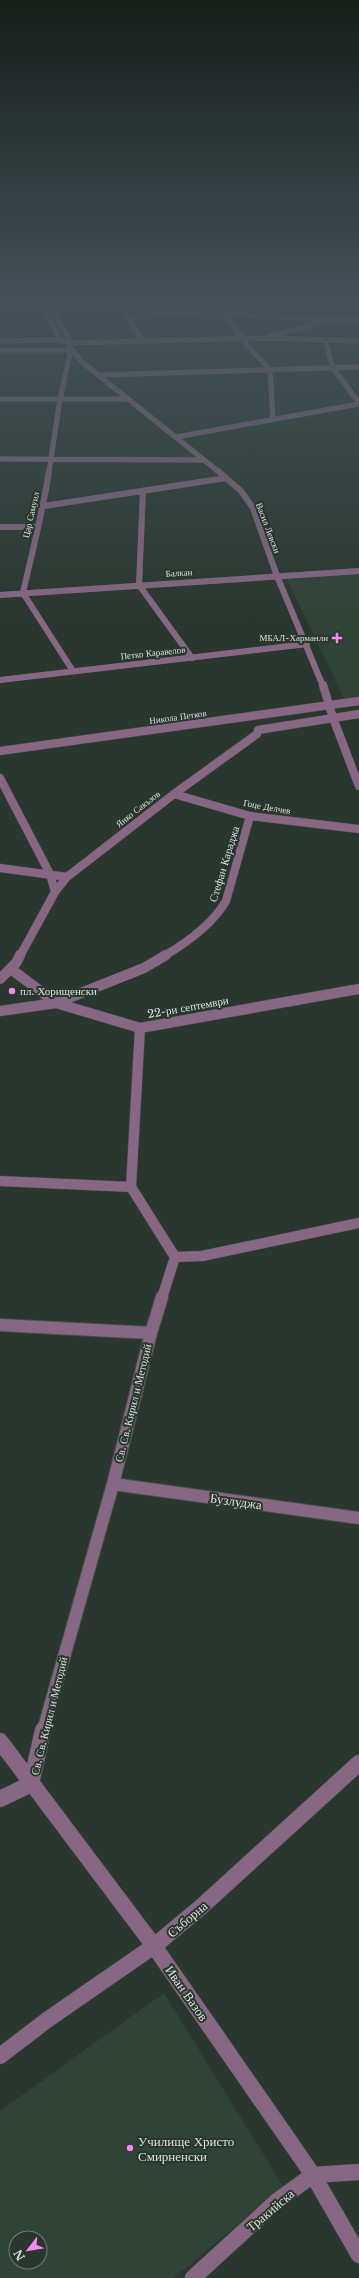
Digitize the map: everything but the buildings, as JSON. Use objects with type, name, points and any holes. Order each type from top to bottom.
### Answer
[{"type":"street","name":"Цар Самуил","points":[[23,593],[36,527],[44,506],[58,409]]},
{"type":"street","name":"Васил Левски","points":[[140,409],[241,491],[253,508],[277,576],[307,644],[323,685],[328,705],[359,786]]},
{"type":"street","points":[[272,409],[273,419]]},
{"type":"street","points":[[176,437],[325,409]]},
{"type":"street","points":[[0,459],[204,460]]},
{"type":"street","points":[[44,506],[226,478]]},
{"type":"street","points":[[143,491],[139,585],[192,658]]},
{"type":"street","points":[[0,527],[36,527]]},
{"type":"street","name":"Балкан","points":[[0,595],[359,571]]},
{"type":"street","points":[[23,593],[73,671]]},
{"type":"street","name":"Петко Каравелов","points":[[0,680],[307,644]]},
{"type":"street","name":"Никола Петков","points":[[0,751],[359,701]]},
{"type":"street","points":[[246,716],[258,730],[359,714]]},
{"type":"street","name":"Янко Сакъзов","points":[[0,979],[16,963],[54,892],[67,877],[174,794],[257,734],[258,730]]},
{"type":"street","points":[[350,761],[359,762]]},
{"type":"street","points":[[0,778],[50,874],[54,892]]},
{"type":"street","name":"Гоце Делчев","points":[[174,794],[250,816],[279,821],[359,829]]},
{"type":"street","name":"Стефан Караджа","points":[[0,1011],[56,1003],[144,968],[167,956],[202,930],[219,913],[226,901],[250,816]]},
{"type":"street","points":[[0,868],[67,877]]},
{"type":"street","name":"22-ри септември","points":[[11,969],[56,1003],[140,1028],[359,988]]},
{"type":"street","points":[[140,1028],[131,1187],[175,1257],[202,1256],[359,1223]]},
{"type":"street","points":[[0,1181],[131,1187]]},
{"type":"street","name":"Св. Св. Кирил и Методий","points":[[31,1784],[46,1718],[113,1484],[151,1333],[175,1257]]},
{"type":"street","points":[[0,1325],[151,1333]]},
{"type":"street","name":"Бузлуджа","points":[[113,1484],[359,1518]]},
{"type":"street","name":"Иван Вазов","points":[[0,1741],[154,1946],[313,2175],[359,2255]]},
{"type":"street","name":"Съборна","points":[[0,2056],[47,2020],[154,1946],[201,1907],[359,1763]]},
{"type":"street","points":[[0,1799],[31,1784]]},
{"type":"street","points":[[313,2175],[359,2172]]},
{"type":"street","name":"Тракийска","points":[[194,2278],[277,2201],[313,2175]]},
{"type":"shaded area","name":"МБАЛ-Харманли","points":[[359,572],[359,699],[345,701],[286,577]]},
{"type":"shaded area","name":"Училище Христо Смирненски","points":[[164,1993],[283,2186],[174,2278],[0,2278],[0,2111]]},
{"type":"place","name":"МБАЛ-Харманли","points":[[337,638]]},
{"type":"place","name":"пл. Хорищенски","points":[[12,991]]},
{"type":"place","name":"Училище Христо Смирненски","points":[[130,2148]]}]
